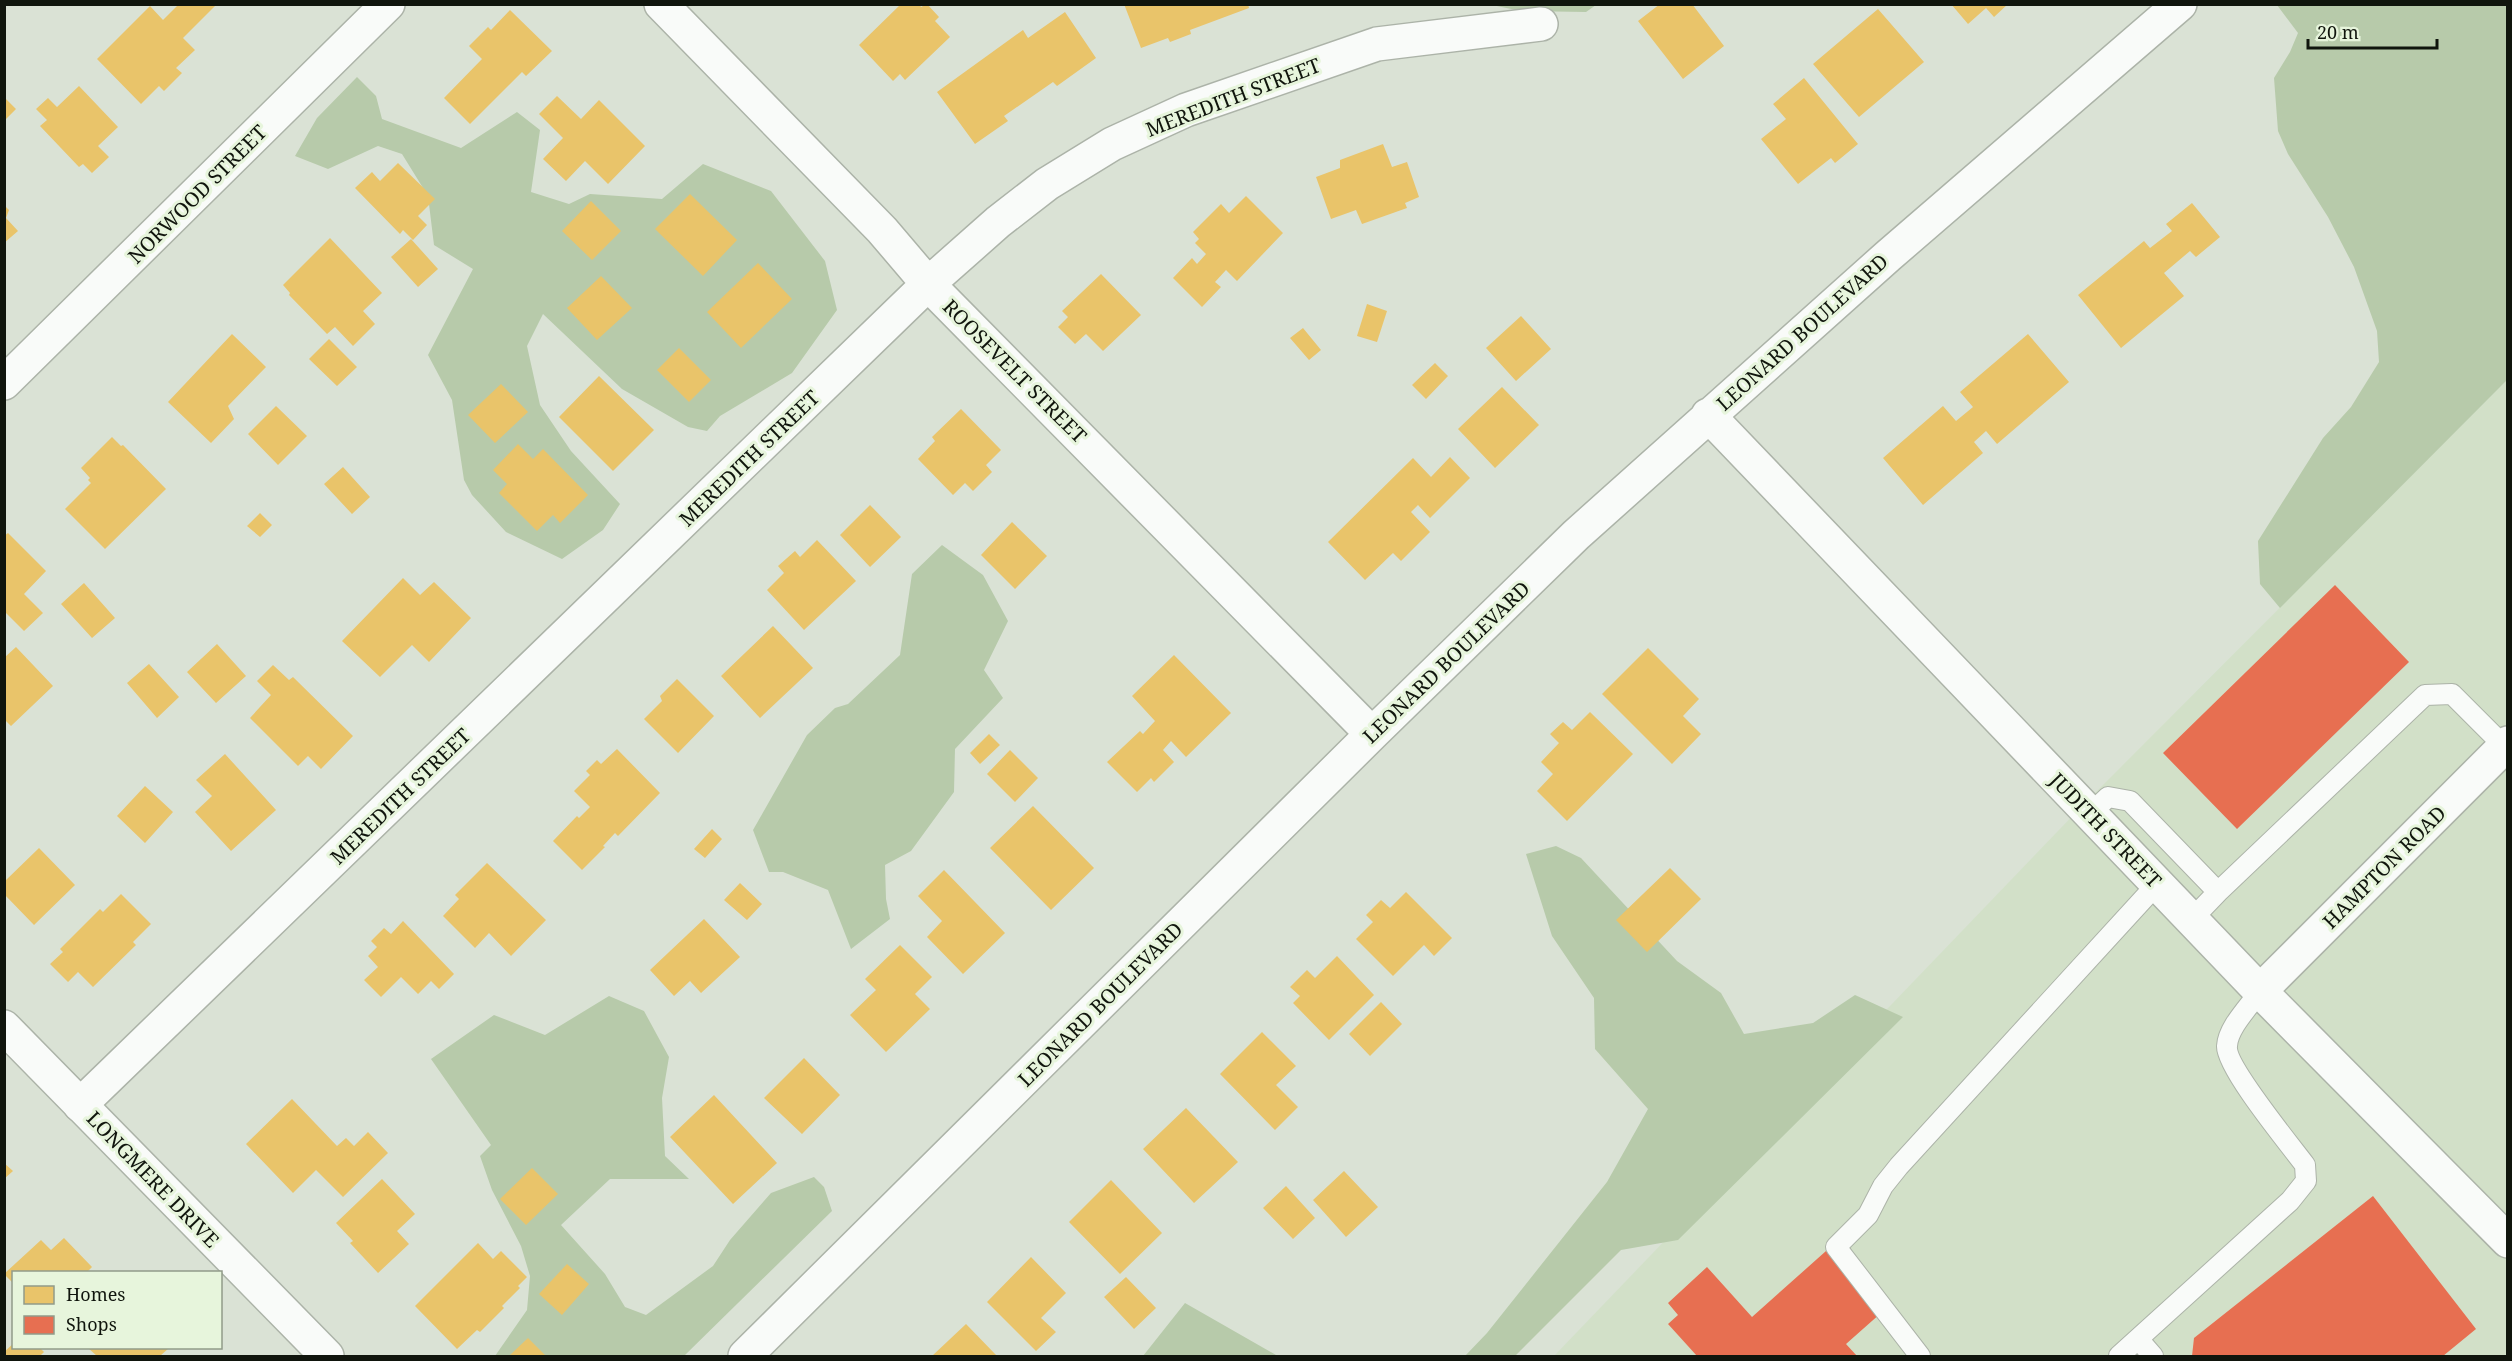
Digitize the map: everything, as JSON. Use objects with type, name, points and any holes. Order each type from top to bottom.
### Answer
[{"type":"street","name":"NORWOOD STREET","points":[[4,383],[388,4]]},
{"type":"street","name":"ROOSEVELT STREET","points":[[661,4],[882,230],[928,284],[1372,734]]},
{"type":"street","name":"LEONARD BOULEVARD","points":[[745,1356],[1372,734],[1576,535],[1888,256],[2180,4]]},
{"type":"street","name":"MEREDITH STREET","points":[[80,1105],[928,284],[998,222],[1047,184],[1112,144],[1186,110],[1377,44],[1541,24]]},
{"type":"street","name":"JUDITH STREET","points":[[1708,415],[2260,991],[2508,1241]]},
{"type":"street","name":"HAMPTON ROAD","points":[[2260,991],[2506,745]]},
{"type":"street","name":"LONGMERE DRIVE","points":[[4,1027],[327,1356]]},
{"type":"lane","points":[[2192,919],[2425,695],[2452,694],[2506,745]]},
{"type":"lane","points":[[2091,813],[2108,797],[2130,801],[2218,892]]},
{"type":"lane","points":[[1920,1356],[1836,1247],[1868,1215],[1883,1186],[1899,1166],[2158,883]]},
{"type":"lane","points":[[2118,1356],[2139,1340],[2290,1201],[2306,1181],[2305,1166],[2234,1068],[2226,1048],[2229,1036],[2260,991]]},
{"type":"lane","points":[[2139,1340],[2153,1356]]},
{"type":"shaded area","points":[[1492,5],[1596,5],[1586,12],[1521,11]]},
{"type":"shaded area","points":[[2277,5],[2508,5],[2507,380],[2280,608],[2260,584],[2258,541],[2323,438],[2351,407],[2379,362],[2377,331],[2354,267],[2328,217],[2288,154],[2278,131],[2274,78],[2290,52],[2298,33]]},
{"type":"shaded area","points":[[357,77],[376,96],[382,119],[461,148],[517,112],[540,130],[531,192],[569,204],[590,194],[662,199],[703,164],[771,191],[825,261],[837,310],[792,373],[720,416],[707,431],[688,427],[622,389],[543,314],[527,346],[540,405],[571,451],[620,504],[603,530],[562,559],[506,532],[472,495],[464,480],[452,400],[428,355],[473,269],[434,245],[428,196],[402,154],[378,146],[328,169],[295,156],[317,118]]},
{"type":"shaded area","points":[[2507,380],[2507,1356],[1554,1356],[2083,805]]},
{"type":"shaded area","points":[[942,545],[983,575],[1008,621],[984,670],[1003,698],[955,749],[954,792],[911,851],[885,865],[886,899],[890,919],[851,949],[828,890],[783,872],[769,872],[753,830],[807,735],[835,708],[848,704],[900,655],[912,574]]},
{"type":"shaded area","points":[[1556,846],[1581,858],[1677,961],[1721,993],[1744,1034],[1813,1023],[1855,995],[1903,1017],[1678,1240],[1621,1250],[1515,1356],[1465,1356],[1487,1333],[1607,1182],[1648,1109],[1595,1049],[1594,998],[1552,936],[1526,854]]},
{"type":"shaded area","points":[[609,996],[644,1011],[669,1057],[662,1098],[665,1156],[689,1179],[610,1179],[561,1225],[605,1274],[625,1307],[646,1315],[713,1266],[730,1240],[771,1193],[814,1177],[824,1187],[832,1211],[684,1356],[495,1356],[527,1310],[530,1276],[521,1246],[492,1190],[480,1156],[491,1145],[431,1059],[494,1015],[545,1035]]},
{"type":"shaded area","points":[[1185,1303],[1276,1355],[1143,1356]]},
{"type":"building: Homes","points":[[179,4],[217,4],[183,38],[195,50],[176,68],[182,73],[164,91],[159,86],[141,104],[97,59],[150,6],[163,20]]},
{"type":"building: Homes","points":[[901,4],[919,4],[921,7],[927,4],[939,17],[935,21],[950,37],[905,80],[900,74],[893,81],[859,45]]},
{"type":"building: Homes","points":[[1124,4],[1248,4],[1249,8],[1190,30],[1191,34],[1170,42],[1168,38],[1141,48]]},
{"type":"building: Homes","points":[[1660,4],[1692,4],[1724,46],[1683,79],[1638,21]]},
{"type":"building: Homes","points":[[1951,4],[2008,4],[1994,17],[1986,8],[1968,24]]},
{"type":"building: Homes","points":[[1878,9],[1924,62],[1859,117],[1813,64]]},
{"type":"building: Homes","points":[[510,10],[552,51],[526,76],[522,72],[470,124],[444,98],[482,59],[469,46],[488,27],[491,30]]},
{"type":"building: Homes","points":[[1065,12],[1096,58],[1057,86],[1053,82],[1004,116],[1008,121],[975,144],[937,92],[1023,30],[1028,38]]},
{"type":"building: Homes","points":[[1804,78],[1858,144],[1835,163],[1831,158],[1798,184],[1761,139],[1786,119],[1773,104]]},
{"type":"building: Homes","points":[[79,86],[118,127],[98,146],[109,157],[92,173],[83,164],[79,167],[40,126],[47,120],[36,109],[48,98],[57,107]]},
{"type":"building: Homes","points":[[557,96],[581,119],[599,100],[645,146],[608,184],[585,161],[566,181],[543,159],[563,138],[539,114]]},
{"type":"building: Homes","points":[[4,97],[16,109],[4,121]]},
{"type":"building: Homes","points":[[1383,144],[1392,167],[1407,162],[1419,197],[1405,203],[1407,208],[1362,224],[1356,210],[1331,219],[1316,177],[1340,168],[1340,160]]},
{"type":"building: Homes","points":[[398,163],[435,199],[418,216],[427,225],[413,240],[403,230],[400,234],[355,188],[372,172],[380,181]]},
{"type":"building: Homes","points":[[690,194],[737,240],[703,276],[655,229]]},
{"type":"building: Homes","points":[[1246,196],[1283,233],[1237,281],[1226,270],[1215,282],[1221,287],[1202,307],[1173,278],[1192,258],[1197,264],[1206,254],[1195,243],[1199,239],[1193,232],[1221,204],[1229,213]]},
{"type":"building: Homes","points":[[591,201],[621,231],[592,260],[562,231]]},
{"type":"building: Homes","points":[[2192,203],[2220,237],[2196,257],[2190,251],[2164,273],[2184,296],[2121,348],[2078,295],[2144,241],[2150,248],[2172,231],[2166,224]]},
{"type":"building: Homes","points":[[4,205],[9,210],[6,218],[18,231],[4,243]]},
{"type":"building: Homes","points":[[330,238],[382,293],[363,311],[375,324],[353,346],[335,327],[327,334],[289,295],[290,293],[283,285]]},
{"type":"building: Homes","points":[[411,239],[438,269],[418,287],[391,257]]},
{"type":"building: Homes","points":[[758,263],[792,299],[741,348],[707,312]]},
{"type":"building: Homes","points":[[1101,274],[1141,315],[1103,351],[1086,334],[1075,344],[1058,327],[1068,317],[1062,311]]},
{"type":"building: Homes","points":[[601,276],[632,308],[597,340],[567,308]]},
{"type":"building: Homes","points":[[1367,304],[1387,311],[1377,342],[1357,336]]},
{"type":"building: Homes","points":[[1521,316],[1551,349],[1516,381],[1486,348]]},
{"type":"building: Homes","points":[[1303,328],[1321,350],[1309,360],[1290,338]]},
{"type":"building: Homes","points":[[232,334],[266,367],[228,406],[234,419],[211,443],[168,402]]},
{"type":"building: Homes","points":[[2028,334],[2069,382],[1997,444],[1986,431],[1974,442],[1983,453],[1923,505],[1883,458],[1943,406],[1956,421],[1973,407],[1960,392]]},
{"type":"building: Homes","points":[[329,339],[357,367],[337,386],[309,359]]},
{"type":"building: Homes","points":[[679,348],[711,380],[689,402],[657,370]]},
{"type":"building: Homes","points":[[1435,363],[1448,376],[1426,399],[1412,385]]},
{"type":"building: Homes","points":[[599,376],[654,430],[613,471],[559,417]]},
{"type":"building: Homes","points":[[501,384],[528,412],[495,443],[468,415]]},
{"type":"building: Homes","points":[[1502,387],[1539,425],[1495,468],[1458,429]]},
{"type":"building: Homes","points":[[276,406],[307,436],[278,465],[248,434]]},
{"type":"building: Homes","points":[[961,409],[1001,450],[986,465],[992,472],[973,491],[965,483],[953,495],[918,459],[935,441],[932,437]]},
{"type":"building: Homes","points":[[112,437],[121,446],[123,445],[166,489],[105,549],[65,509],[91,483],[88,480],[90,478],[81,468]]},
{"type":"building: Homes","points":[[518,444],[533,459],[543,449],[588,495],[560,523],[553,515],[537,531],[499,493],[507,484],[493,470]]},
{"type":"building: Homes","points":[[1450,457],[1470,478],[1430,518],[1418,505],[1411,512],[1430,532],[1401,561],[1393,553],[1365,580],[1328,542],[1413,458],[1431,477]]},
{"type":"building: Homes","points":[[343,467],[370,497],[352,514],[324,484]]},
{"type":"building: Homes","points":[[870,505],[901,537],[870,567],[840,535]]},
{"type":"building: Homes","points":[[260,513],[272,525],[260,537],[247,526]]},
{"type":"building: Homes","points":[[1012,522],[1047,556],[1015,589],[981,555]]},
{"type":"building: Homes","points":[[8,533],[46,571],[24,594],[43,613],[24,631],[4,611],[4,536]]},
{"type":"building: Homes","points":[[817,540],[856,581],[804,630],[767,590],[784,573],[778,566],[795,551],[800,557]]},
{"type":"building: Homes","points":[[403,578],[420,595],[434,582],[471,618],[429,662],[412,645],[380,677],[342,641]]},
{"type":"building: Homes","points":[[84,583],[115,618],[92,638],[61,604]]},
{"type":"building: Homes","points":[[773,626],[813,668],[760,718],[721,676]]},
{"type":"building: Homes","points":[[217,644],[246,676],[216,703],[187,672]]},
{"type":"building: Homes","points":[[16,647],[53,686],[11,726],[4,719],[4,658]]},
{"type":"building: Homes","points":[[1648,648],[1699,699],[1683,716],[1701,734],[1672,764],[1602,694]]},
{"type":"building: Homes","points":[[1174,655],[1231,713],[1186,757],[1171,741],[1163,750],[1174,762],[1154,782],[1151,778],[1137,792],[1107,762],[1140,731],[1143,734],[1155,721],[1132,696]]},
{"type":"building: Homes","points":[[149,664],[179,697],[157,718],[127,683]]},
{"type":"building: Homes","points":[[273,665],[289,680],[293,677],[353,736],[321,769],[308,756],[298,766],[250,718],[271,695],[257,681]]},
{"type":"building: Homes","points":[[677,679],[714,716],[678,753],[644,719],[662,701],[660,696]]},
{"type":"building: Homes","points":[[1590,712],[1633,754],[1567,821],[1537,791],[1553,774],[1541,762],[1559,743],[1550,734],[1563,722],[1572,730]]},
{"type":"building: Homes","points":[[989,734],[1000,745],[980,764],[970,753]]},
{"type":"building: Homes","points":[[617,749],[660,793],[618,836],[615,833],[603,846],[605,847],[582,870],[553,841],[577,816],[579,818],[590,807],[574,791],[590,775],[586,771],[597,760],[601,764]]},
{"type":"building: Homes","points":[[1010,750],[1038,778],[1015,802],[987,774]]},
{"type":"building: Homes","points":[[225,754],[276,810],[231,851],[195,812],[212,796],[196,780]]},
{"type":"building: Homes","points":[[145,786],[173,812],[145,843],[117,816]]},
{"type":"building: Homes","points":[[1033,806],[1094,868],[1051,910],[990,848]]},
{"type":"building: Homes","points":[[712,829],[722,839],[705,858],[694,849]]},
{"type":"building: Homes","points":[[39,848],[75,885],[34,925],[4,894],[4,882]]},
{"type":"building: Homes","points":[[487,863],[546,920],[511,956],[489,933],[475,948],[443,916],[459,899],[455,895]]},
{"type":"building: Homes","points":[[1670,868],[1701,899],[1647,952],[1616,920]]},
{"type":"building: Homes","points":[[944,870],[1005,933],[963,974],[927,937],[942,921],[918,896]]},
{"type":"building: Homes","points":[[740,883],[762,904],[747,920],[724,900]]},
{"type":"building: Homes","points":[[1406,892],[1452,938],[1434,956],[1424,945],[1393,976],[1356,939],[1373,922],[1366,915],[1381,900],[1390,908]]},
{"type":"building: Homes","points":[[121,894],[151,924],[133,942],[136,945],[93,987],[78,972],[68,982],[50,964],[63,952],[60,949],[100,909],[103,912]]},
{"type":"building: Homes","points":[[704,919],[740,957],[701,993],[690,981],[674,996],[650,970]]},
{"type":"building: Homes","points":[[403,921],[454,974],[439,989],[431,981],[418,994],[401,977],[381,997],[364,980],[378,967],[368,956],[377,947],[371,941],[384,928],[391,934]]},
{"type":"building: Homes","points":[[900,945],[932,977],[915,994],[930,1009],[886,1052],[850,1015],[876,990],[865,979]]},
{"type":"building: Homes","points":[[1337,956],[1374,995],[1329,1040],[1293,1003],[1300,996],[1290,987],[1307,970],[1315,978]]},
{"type":"building: Homes","points":[[1381,1002],[1402,1024],[1370,1056],[1349,1034]]},
{"type":"building: Homes","points":[[1262,1032],[1296,1066],[1276,1085],[1298,1107],[1275,1130],[1220,1074]]},
{"type":"building: Homes","points":[[804,1058],[840,1095],[802,1134],[764,1098]]},
{"type":"building: Homes","points":[[714,1095],[777,1163],[733,1204],[670,1137]]},
{"type":"building: Homes","points":[[292,1099],[337,1146],[346,1138],[354,1146],[368,1132],[388,1153],[343,1197],[316,1170],[293,1193],[246,1144]]},
{"type":"building: Homes","points":[[1186,1108],[1238,1162],[1194,1203],[1143,1149]]},
{"type":"building: Homes","points":[[4,1163],[13,1171],[4,1179]]},
{"type":"building: Homes","points":[[532,1168],[558,1194],[526,1225],[500,1199]]},
{"type":"building: Homes","points":[[1344,1171],[1378,1207],[1346,1237],[1313,1200]]},
{"type":"building: Homes","points":[[382,1179],[415,1214],[397,1231],[409,1244],[378,1273],[350,1243],[353,1241],[336,1223]]},
{"type":"building: Homes","points":[[1111,1180],[1162,1233],[1120,1274],[1069,1222]]},
{"type":"building: Homes","points":[[1286,1186],[1315,1218],[1293,1239],[1263,1208]]},
{"type":"building: Homes","points":[[64,1238],[92,1267],[88,1271],[12,1271],[12,1282],[4,1274],[41,1240],[51,1250]]},
{"type":"building: Homes","points":[[478,1243],[493,1259],[501,1251],[527,1277],[518,1286],[520,1288],[502,1306],[504,1308],[480,1332],[477,1330],[457,1349],[415,1306]]},
{"type":"building: Homes","points":[[1031,1257],[1066,1293],[1041,1318],[1056,1332],[1036,1351],[987,1302]]},
{"type":"building: Homes","points":[[567,1264],[589,1284],[562,1315],[539,1294]]},
{"type":"building: Homes","points":[[1126,1277],[1156,1308],[1134,1329],[1104,1297]]},
{"type":"building: Homes","points":[[966,1324],[997,1356],[932,1356]]},
{"type":"building: Homes","points":[[528,1338],[546,1356],[509,1356]]},
{"type":"building: Homes","points":[[12,1345],[12,1349],[41,1349],[44,1352],[40,1356],[4,1356],[4,1352]]},
{"type":"building: Homes","points":[[89,1349],[168,1349],[160,1356],[97,1356]]},
{"type":"building: Shops","points":[[2335,585],[2409,662],[2237,829],[2163,753]]},
{"type":"building: Shops","points":[[2373,1196],[2476,1329],[2443,1356],[2192,1356],[2194,1338]]},
{"type":"building: Shops","points":[[1826,1251],[1881,1313],[1846,1344],[1857,1356],[1697,1356],[1668,1324],[1678,1315],[1668,1303],[1707,1267],[1752,1317]]}]
